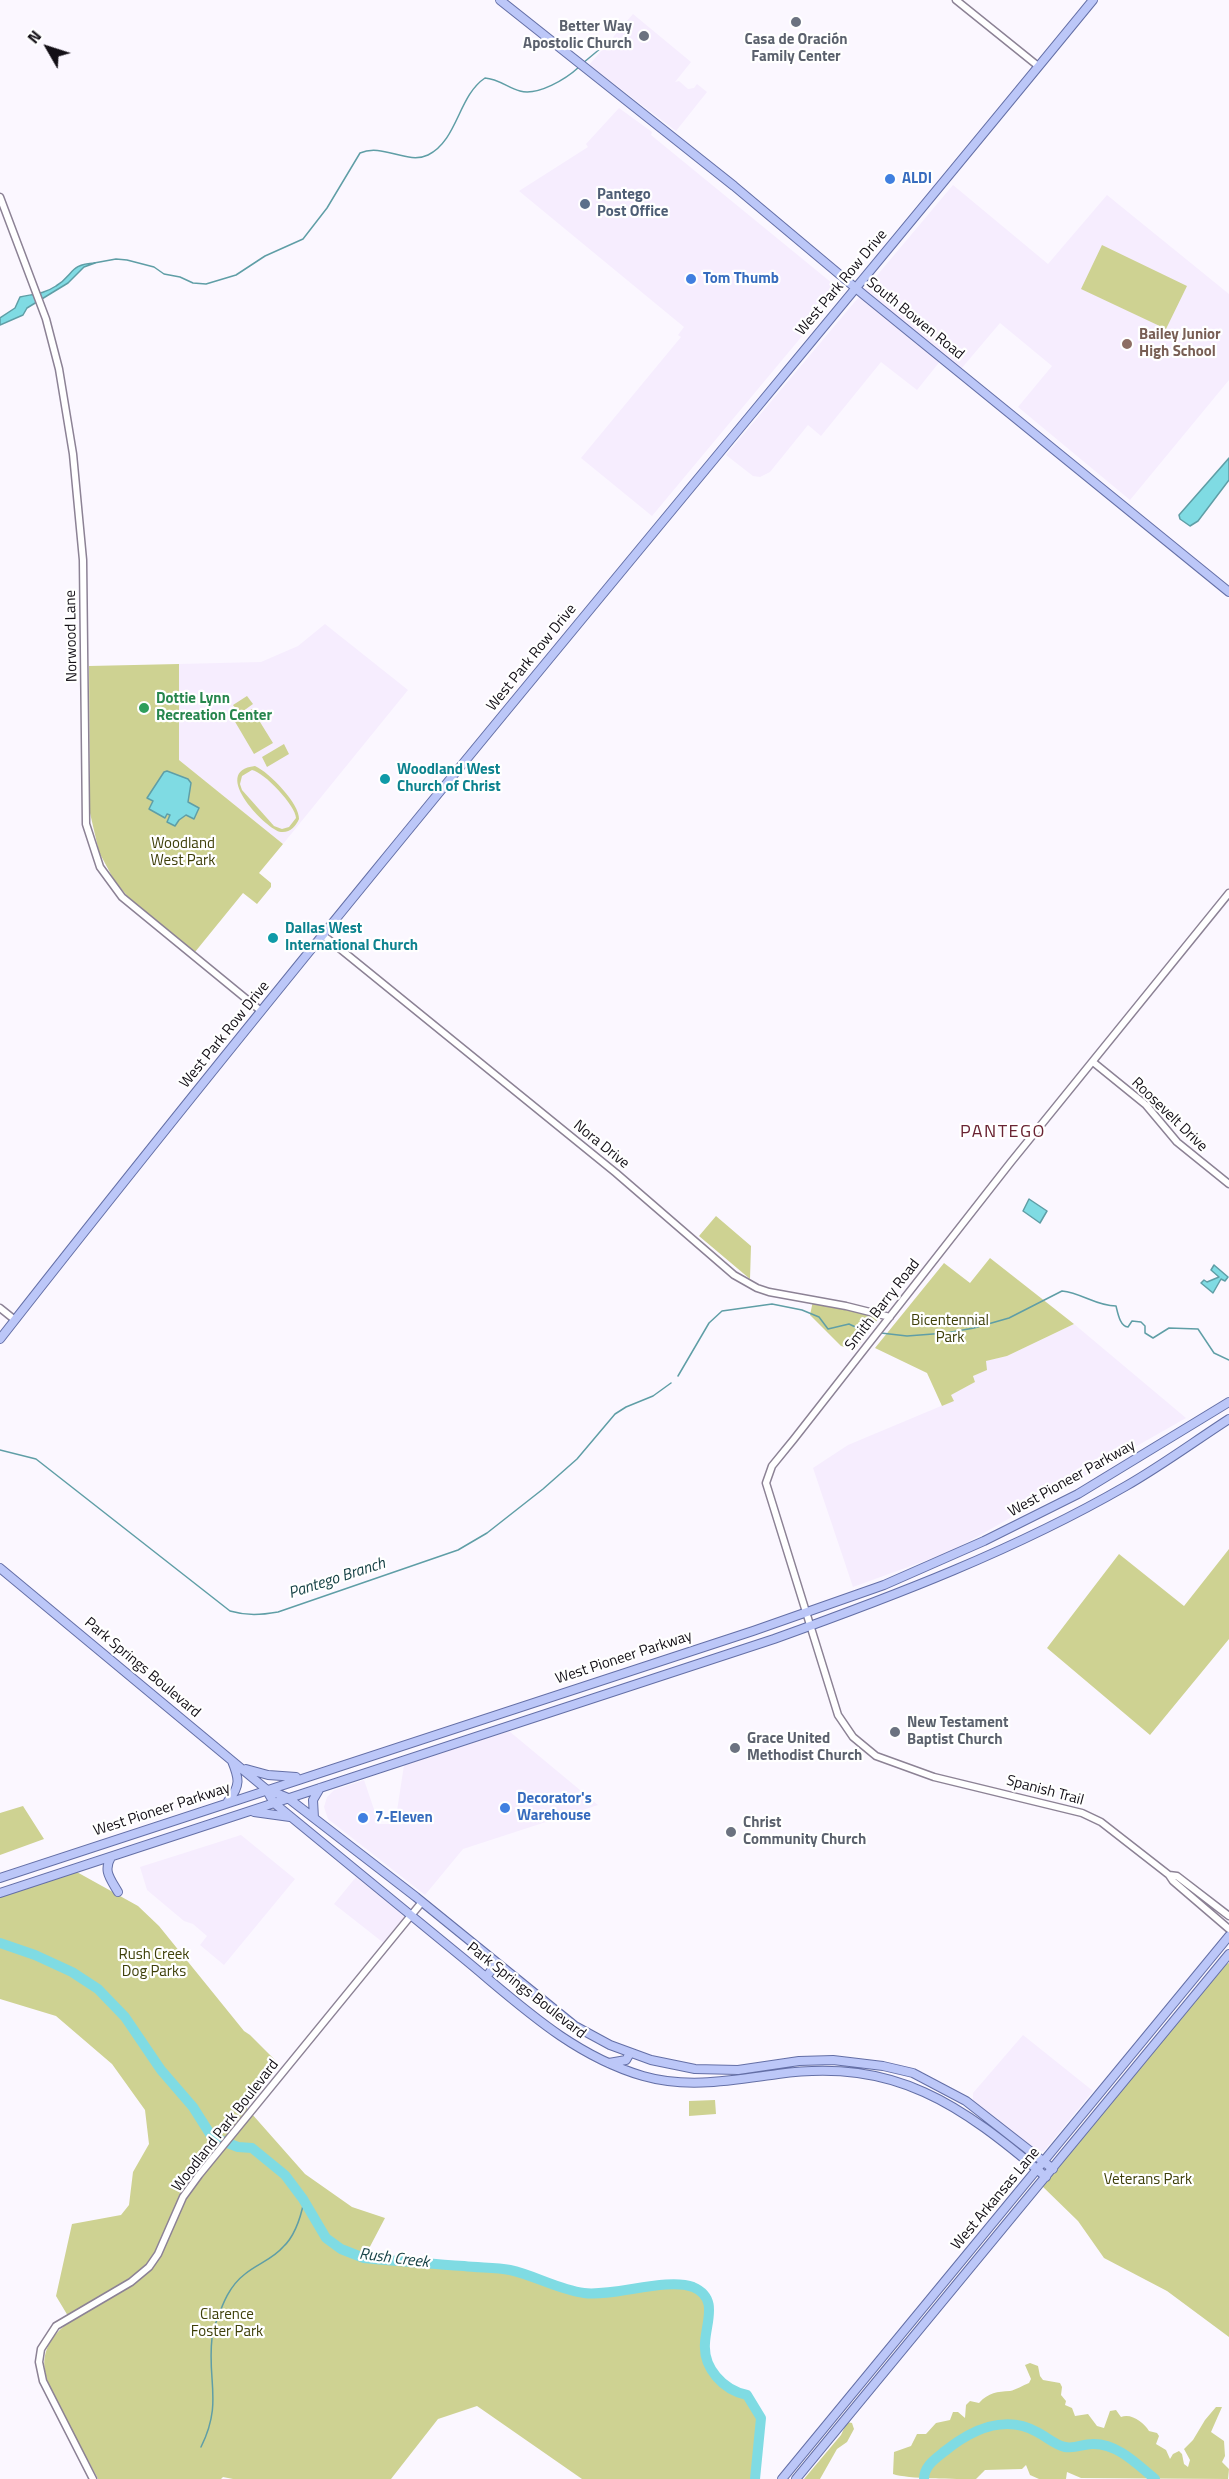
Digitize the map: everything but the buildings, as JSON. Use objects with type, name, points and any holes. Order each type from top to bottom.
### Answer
[{"type":"main road","name":"South Bowen Road","points":[[500,0],[734,186],[855,288],[1229,592]]},
{"type":"main road","name":"West Park Row Drive","points":[[0,1339],[261,1011],[544,664],[1093,0]]},
{"type":"main road","name":"West Pioneer Parkway","points":[[0,1878],[885,1585],[984,1541],[1096,1484],[1229,1402]]},
{"type":"main road","name":"West Pioneer Parkway","points":[[0,1893],[810,1626],[899,1594],[1015,1543],[1125,1487],[1229,1419]]},
{"type":"main road","name":"Park Springs Boulevard","points":[[0,1568],[266,1789],[288,1798],[354,1848],[575,2026],[630,2053],[666,2064],[695,2069],[738,2070],[799,2061],[834,2060],[899,2069],[930,2080],[958,2096],[1053,2169]]},
{"type":"main road","points":[[226,1803],[238,1788],[239,1782],[231,1760]]},
{"type":"main road","points":[[240,1767],[268,1775],[303,1778]]},
{"type":"main road","points":[[314,1818],[312,1800],[320,1788]]},
{"type":"main road","name":"Park Springs Boulevard","points":[[266,1789],[274,1803],[558,2036],[608,2064],[653,2078],[694,2082],[714,2083],[795,2072],[845,2070],[901,2081],[963,2112],[1046,2177]]},
{"type":"main road","points":[[247,1812],[262,1812],[293,1818]]},
{"type":"main road","points":[[344,1861],[354,1848]]},
{"type":"main road","points":[[111,1857],[106,1864],[107,1874],[118,1892]]},
{"type":"main road","name":"West Arkansas Lane","points":[[782,2479],[1229,1936]]},
{"type":"main road","name":"West Arkansas Lane","points":[[796,2479],[1229,1954]]},
{"type":"main road","points":[[486,1977],[497,1963]]},
{"type":"main road","points":[[608,2064],[626,2060],[630,2053]]},
{"type":"street","points":[[956,0],[1038,66]]},
{"type":"street","name":"Norwood Lane","points":[[0,197],[42,308],[59,369],[73,454],[83,560],[86,824],[91,843],[100,867],[122,897],[261,1011]]},
{"type":"street","name":"Smith Barry Road","points":[[898,1766],[876,1756],[846,1729],[838,1715],[766,1488],[766,1479],[772,1466],[1229,893]]},
{"type":"street","name":"Nora Drive","points":[[323,935],[616,1173],[734,1275],[769,1292],[846,1306],[890,1317]]},
{"type":"street","name":"Roosevelt Drive","points":[[1093,1062],[1146,1105],[1177,1142],[1229,1184]]},
{"type":"street","points":[[0,1308],[15,1320]]},
{"type":"street","name":"Spanish Trail","points":[[898,1766],[1082,1813],[1101,1822],[1169,1875],[1229,1929]]},
{"type":"street","name":"Spanish Trail","points":[[1169,1875],[1177,1876],[1229,1916]]},
{"type":"street","name":"Woodland Park Boulevard","points":[[93,2479],[43,2381],[39,2362],[41,2349],[56,2326],[131,2282],[149,2267],[158,2254],[183,2197],[422,1902]]},
{"type":"shaded area","points":[[633,14],[691,62],[675,82],[679,81],[688,89],[694,88],[697,84],[707,92],[676,131],[589,65]]},
{"type":"shaded area","points":[[619,108],[652,132],[651,135],[838,288],[838,293],[652,516],[581,458],[681,337],[678,335],[684,327],[519,191],[588,147],[586,144]]},
{"type":"shaded area","points":[[953,185],[1048,264],[1107,195],[1229,294],[1229,380],[1130,500],[1018,407],[1052,366],[1000,323],[961,369],[945,355],[917,390],[881,362],[821,436],[808,425],[770,472],[760,477],[753,476],[726,455]]},
{"type":"shaded area","points":[[325,624],[408,690],[283,844],[179,760],[179,664],[261,662],[298,646]]},
{"type":"shaded area","points":[[1074,1324],[1186,1418],[952,1551],[853,1587],[813,1468],[848,1445],[953,1401],[950,1395],[975,1382],[973,1377],[985,1361],[1007,1356]]},
{"type":"shaded area","points":[[509,1731],[598,1805],[463,1849],[425,1895],[328,1819],[324,1807],[327,1797],[334,1790],[364,1780],[379,1824],[395,1824],[404,1765]]},
{"type":"shaded area","points":[[241,1835],[295,1879],[224,1965],[200,1945],[207,1936],[193,1924],[184,1921],[147,1890],[140,1867]]},
{"type":"shaded area","points":[[356,1877],[407,1918],[385,1944],[334,1904]]},
{"type":"shaded area","points":[[1023,2035],[1093,2091],[1044,2151],[1037,2152],[973,2100],[973,2093]]},
{"type":"green space","points":[[1102,245],[1187,286],[1166,329],[1081,289]]},
{"type":"green space","name":"Woodland West Park","points":[[179,664],[179,760],[283,844],[259,873],[271,883],[271,887],[257,904],[243,893],[195,952],[128,897],[114,880],[99,852],[90,813],[89,666]]},
{"type":"green space","points":[[247,696],[253,704],[239,714],[233,705]]},
{"type":"green space","points":[[252,709],[273,743],[254,754],[234,720]]},
{"type":"green space","points":[[284,744],[289,754],[267,767],[262,757]]},
{"type":"green space","points":[[255,766],[283,789],[298,813],[299,819],[292,828],[284,832],[274,829],[255,812],[239,789],[237,778],[242,770]],"holes":[[[252,770],[271,783],[291,806],[296,818],[289,827],[282,829],[274,826],[242,790],[240,784],[242,776]]]},
{"type":"green space","points":[[716,1216],[751,1246],[750,1279],[699,1236]]},
{"type":"green space","name":"Bicentennial Park","points":[[990,1258],[1074,1324],[1007,1356],[986,1361],[987,1370],[973,1376],[975,1382],[951,1395],[954,1401],[942,1406],[927,1373],[875,1348],[944,1263],[970,1283]]},
{"type":"green space","name":"Bicentennial Park","points":[[813,1301],[874,1315],[878,1319],[855,1350],[841,1346],[810,1315]]},
{"type":"green space","points":[[1229,1549],[1229,1639],[1150,1735],[1047,1648],[1119,1554],[1184,1606]]},
{"type":"green space","points":[[23,1806],[44,1839],[0,1855],[0,1813]]},
{"type":"green space","name":"Clarence Foster Park","points":[[75,1871],[138,1906],[159,1926],[244,2031],[277,2062],[244,2105],[305,2174],[352,2207],[385,2218],[364,2258],[509,2270],[584,2294],[678,2285],[692,2287],[708,2299],[709,2311],[705,2339],[708,2363],[723,2384],[747,2395],[761,2418],[755,2479],[582,2479],[477,2406],[438,2419],[391,2479],[233,2479],[223,2477],[221,2479],[98,2479],[53,2396],[44,2363],[50,2342],[59,2330],[71,2321],[56,2296],[72,2224],[121,2215],[129,2205],[133,2172],[149,2144],[145,2110],[112,2064],[56,2016],[0,1999],[0,1897]]},
{"type":"green space","name":"Veterans Park","points":[[1229,1963],[1229,2337],[1167,2291],[1104,2258],[1078,2221],[1040,2184],[1219,1966]]},
{"type":"green space","points":[[715,2100],[716,2114],[689,2116],[689,2101]]},
{"type":"green space","points":[[1030,2363],[1038,2366],[1043,2380],[1060,2383],[1061,2395],[1066,2401],[1065,2405],[1072,2408],[1075,2416],[1088,2414],[1097,2426],[1104,2428],[1110,2411],[1116,2410],[1121,2417],[1129,2416],[1141,2422],[1149,2431],[1157,2433],[1159,2436],[1156,2444],[1166,2450],[1170,2459],[1179,2451],[1184,2464],[1188,2467],[1190,2460],[1184,2449],[1216,2407],[1222,2407],[1211,2432],[1224,2441],[1225,2456],[1222,2462],[1229,2469],[1228,2479],[1081,2478],[1067,2472],[1066,2479],[1039,2479],[1030,2475],[1026,2465],[1022,2469],[985,2470],[976,2479],[920,2478],[893,2474],[894,2452],[911,2446],[917,2434],[926,2434],[936,2423],[950,2420],[953,2412],[958,2412],[965,2418],[966,2405],[970,2401],[979,2403],[997,2392],[1012,2390],[1029,2383],[1031,2379],[1025,2365]]},
{"type":"green space","points":[[847,2422],[852,2423],[854,2429],[847,2442],[837,2449],[820,2479],[804,2479],[841,2435]]},
{"type":"water","points":[[95,263],[84,267],[68,283],[27,308],[23,315],[0,325],[0,318],[15,308],[20,297],[47,291],[62,282],[80,265]]},
{"type":"water","points":[[1229,458],[1229,480],[1198,521],[1190,526],[1180,519],[1179,515]]},
{"type":"water","points":[[164,772],[188,779],[191,783],[188,802],[199,808],[194,819],[186,815],[175,826],[167,822],[170,815],[167,814],[165,818],[149,809],[153,801],[147,798]]},
{"type":"water","points":[[1029,1199],[1047,1211],[1040,1223],[1023,1211]]},
{"type":"water","points":[[1214,1265],[1228,1277],[1225,1281],[1221,1279],[1213,1293],[1201,1283],[1204,1280],[1207,1282],[1219,1277],[1211,1270]]},
{"type":"waterway","points":[[583,63],[607,43]]},
{"type":"waterway","points":[[94,263],[116,259],[127,260],[154,267],[164,274],[180,277],[193,283],[206,284],[236,275],[265,256],[303,239],[327,208],[360,153],[377,150],[412,158],[428,155],[446,139],[469,96],[485,78],[527,92],[543,89],[567,77],[579,67]]},
{"type":"waterway","name":"Pantego Branch","points":[[881,1333],[907,1336],[974,1328],[1009,1318],[1062,1291],[1102,1304],[1116,1306],[1125,1326],[1128,1327],[1132,1321],[1141,1322],[1145,1326],[1145,1333],[1153,1338],[1169,1328],[1198,1329],[1214,1353],[1229,1360]]},
{"type":"waterway","name":"Pantego Branch","points":[[678,1376],[709,1323],[722,1311],[772,1304],[802,1310],[819,1317],[828,1329],[849,1324],[864,1331]]},
{"type":"waterway","name":"Pantego Branch","points":[[0,1450],[36,1459],[230,1611],[266,1614],[278,1612],[458,1550],[487,1533],[543,1489],[577,1459],[615,1414],[653,1396],[671,1383]]},
{"type":"waterway","name":"Rush Creek","points":[[0,1943],[35,1955],[72,1972],[98,1989],[125,2017],[161,2070],[193,2107],[212,2137],[238,2147],[252,2148],[285,2175],[303,2199],[326,2238],[341,2249],[364,2258],[499,2268],[584,2293],[669,2284],[693,2287],[701,2292],[706,2297],[709,2311],[705,2343],[707,2361],[723,2383],[747,2395],[761,2418],[755,2479]]},
{"type":"waterway","points":[[215,2325],[226,2297],[239,2279],[275,2255],[291,2237],[297,2226],[304,2201]]},
{"type":"waterway","points":[[201,2447],[208,2431],[213,2405],[212,2338]]},
{"type":"waterway","name":"Rush Creek","points":[[924,2479],[924,2474],[931,2463],[955,2443],[989,2427],[1013,2424],[1037,2432],[1065,2447],[1092,2444],[1110,2447],[1126,2455],[1155,2479]]},
{"type":"place","name":"Casa de Oración Family Center","points":[[796,22]]},
{"type":"place","name":"Better Way Apostolic Church","points":[[644,36]]},
{"type":"place","name":"ALDI","points":[[890,179]]},
{"type":"place","name":"Pantego Post Office","points":[[585,204]]},
{"type":"place","name":"Tom Thumb","points":[[691,279]]},
{"type":"place","name":"Bailey Junior High School","points":[[1127,344]]},
{"type":"place","name":"Dottie Lynn Recreation Center","points":[[144,708]]},
{"type":"place","name":"Woodland West Church of Christ","points":[[385,779]]},
{"type":"place","name":"Dallas West International Church","points":[[273,938]]},
{"type":"place","name":"New Testament Baptist Church","points":[[895,1732]]},
{"type":"place","name":"Grace United Methodist Church","points":[[735,1748]]},
{"type":"place","name":"Decorator's Warehouse","points":[[505,1808]]},
{"type":"place","name":"7-Eleven","points":[[363,1818]]},
{"type":"place","name":"Christ Community Church","points":[[731,1832]]},
{"type":"district","name":"PANTEGO","points":[[1003,1133]]},
{"type":"park label","name":"Rush Creek Dog Parks","points":[[154,1964]]}]
